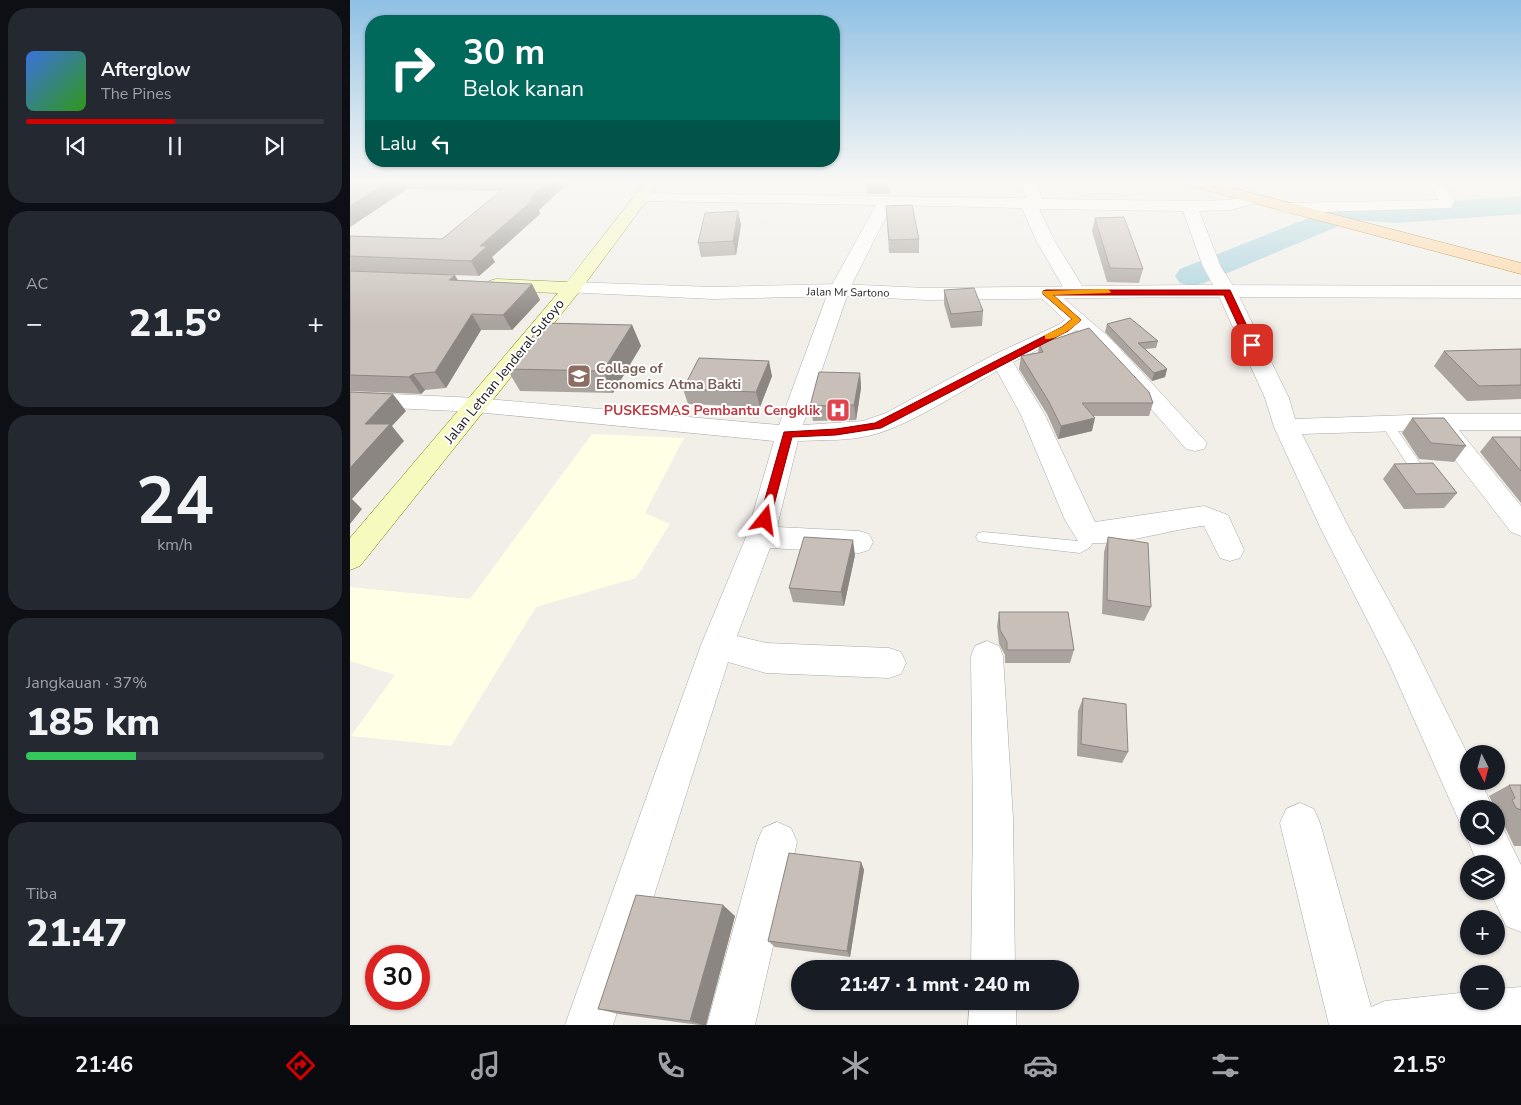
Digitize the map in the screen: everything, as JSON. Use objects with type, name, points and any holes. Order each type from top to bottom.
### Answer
[{"type":"main road","name":"Jalan Letnan Jenderal Sutoyo","points":[[350,558],[572,288],[618,228]]},
{"type":"main road","points":[[1363,228],[1521,269]]},
{"type":"main road","points":[[477,284],[572,288]]},
{"type":"street","points":[[589,1025],[718,645],[760,537],[788,434],[838,290],[872,228]]},
{"type":"street","points":[[1041,228],[1045,240],[1076,292]]},
{"type":"street","points":[[1198,228],[1220,280],[1277,398],[1286,427],[1334,527],[1402,656],[1470,800]]},
{"type":"street","name":"Jalan Mr Sartono","points":[[572,288],[713,293],[838,290],[927,294],[1046,293],[1186,291],[1220,280],[1521,292]]},
{"type":"street","points":[[1046,293],[1102,342],[1196,443]]},
{"type":"street","points":[[350,399],[476,405],[788,434],[836,432],[878,426],[1001,360],[1065,329],[1077,320]]},
{"type":"street","points":[[1001,360],[1033,415],[1079,520],[1088,533],[1112,531],[1188,517],[1204,516],[1214,518],[1218,522],[1230,550]]},
{"type":"street","points":[[1286,427],[1439,422],[1521,422]]},
{"type":"street","points":[[1439,422],[1513,515]]},
{"type":"street","points":[[760,537],[859,542]]},
{"type":"street","points":[[718,645],[766,658],[889,663]]},
{"type":"street","points":[[986,656],[993,809],[993,960]]},
{"type":"street","points":[[1300,823],[1353,1025]]},
{"type":"street","points":[[731,1025],[777,842]]},
{"type":"street","points":[[1490,845],[1521,912]]},
{"type":"street","points":[[992,1010],[992,1025]]},
{"type":"street","points":[[1385,1025],[1507,1011]]},
{"type":"lane","points":[[1387,424],[1418,470]]},
{"type":"lane","points":[[983,537],[1080,547],[1087,544],[1089,539],[1088,533]]},
{"type":"shaded area","points":[[592,434],[684,438],[645,513],[670,524],[636,578],[536,607],[451,746],[351,736],[395,675],[350,661],[350,587],[470,599]]},
{"type":"building","points":[[456,228],[501,228],[480,246],[487,246],[471,261],[350,256],[350,236],[442,239]]},
{"type":"building","points":[[702,228],[735,228],[733,241],[698,243]]},
{"type":"building","points":[[888,228],[917,228],[919,239],[889,240]]},
{"type":"building","points":[[1098,228],[1128,228],[1143,269],[1110,268]]},
{"type":"building","points":[[350,271],[455,275],[449,280],[532,284],[503,315],[472,314],[435,372],[413,374],[409,377],[350,375]]},
{"type":"building","points":[[974,288],[983,311],[951,314],[944,290]]},
{"type":"building","points":[[1130,318],[1158,341],[1138,343],[1167,369],[1154,373],[1107,324]]},
{"type":"building","points":[[543,323],[632,325],[603,371],[507,369]]},
{"type":"building","points":[[1089,328],[1149,392],[1153,403],[1082,403],[1095,418],[1061,426],[1021,356],[1043,352],[1039,344]]},
{"type":"building","points":[[1521,349],[1521,385],[1479,386],[1444,351]]},
{"type":"building","points":[[699,358],[769,361],[756,392],[683,389]]},
{"type":"building","points":[[819,372],[860,373],[854,405],[810,406]]},
{"type":"building","points":[[350,392],[393,394],[365,424],[390,424],[350,468]]},
{"type":"building","points":[[1412,418],[1444,418],[1466,446],[1431,443]]},
{"type":"building","points":[[1492,437],[1521,437],[1521,471]]},
{"type":"building","points":[[1433,463],[1457,493],[1416,494],[1394,464]]},
{"type":"building","points":[[804,537],[853,540],[841,592],[789,588]]},
{"type":"building","points":[[1108,537],[1148,543],[1151,607],[1107,600]]},
{"type":"building","points":[[999,612],[1068,612],[1074,650],[1007,650],[1007,642],[1000,630]]},
{"type":"building","points":[[1083,698],[1126,704],[1128,752],[1081,744]]},
{"type":"building","points":[[1509,785],[1521,785],[1521,810],[1516,808],[1512,800],[1515,798]]},
{"type":"building","points":[[789,853],[861,862],[847,951],[768,941]]},
{"type":"building","points":[[636,895],[723,905],[690,1021],[598,1009]]},
{"type":"waterway","points":[[1192,276],[1308,228]]},
{"type":"slow traffic","points":[[1048,337],[1065,329],[1077,320],[1046,293],[1108,292]]},
{"type":"place","name":"Collage of Economics Atma Bakti","points":[[579,376]]},
{"type":"place","name":"PUSKESMAS Pembantu Cengklik","points":[[838,410]]},
{"type":"route","points":[[765,520],[788,434],[836,432],[878,426],[1001,360],[1065,329],[1077,320],[1046,293],[1227,292],[1252,345]]}]
